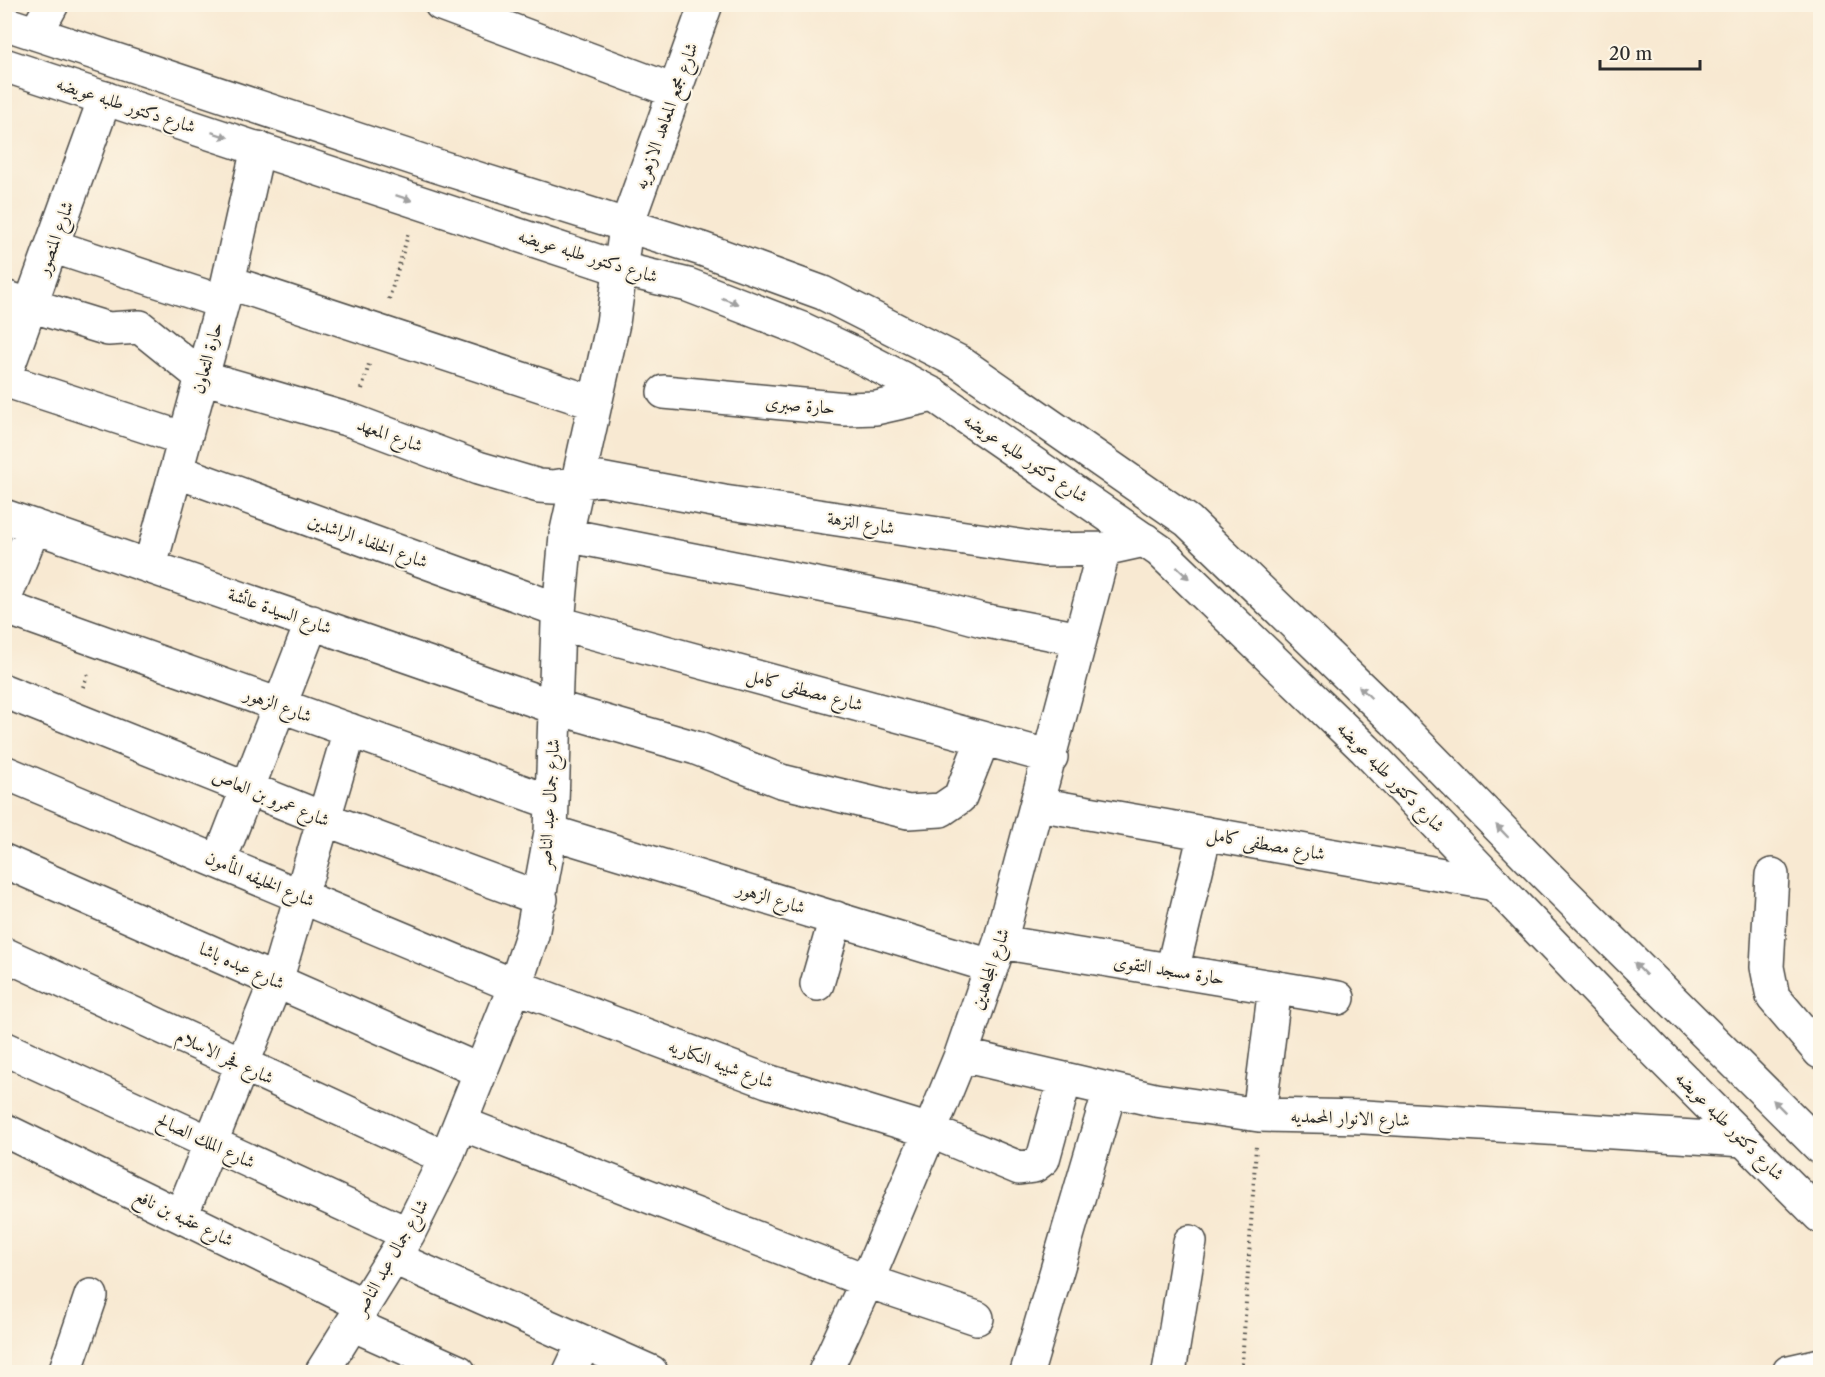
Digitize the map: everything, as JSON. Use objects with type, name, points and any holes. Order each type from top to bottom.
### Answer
[{"type":"street","points":[[36,33],[52,4]]},
{"type":"street","points":[[441,4],[674,91]]},
{"type":"street","name":"شارع مجمع المعاهد الازهريه","points":[[626,227],[706,4]]},
{"type":"street","points":[[4,23],[626,227],[702,249],[823,294],[958,362],[1188,521],[1394,720],[1539,868],[1821,1147]]},
{"type":"street","name":"شارع دكتور طلبه عويضه","points":[[4,64],[621,269],[688,285],[802,329],[934,396],[1145,540],[1198,587],[1365,749],[1744,1140],[1821,1216]]},
{"type":"street","name":"شارع المنصور","points":[[4,379],[17,301],[52,246],[105,98]]},
{"type":"street","name":"حارة التعاون","points":[[150,566],[225,292],[258,148]]},
{"type":"street","name":"شارع جمال عبد الناصر","points":[[322,1372],[401,1246],[446,1158],[515,986],[540,899],[551,817],[554,707],[566,536],[595,403],[621,269],[626,227]]},
{"type":"street","points":[[52,246],[225,292],[595,403]]},
{"type":"street","points":[[688,285],[702,249]]},
{"type":"street","points":[[17,301],[108,329],[140,327],[202,377]]},
{"type":"street","name":"شارع المعهد","points":[[202,377],[352,421],[478,468],[539,486],[554,487],[578,482]]},
{"type":"street","points":[[4,379],[185,439]]},
{"type":"street","name":"حارة صبرى","points":[[664,392],[846,409],[886,407],[934,396]]},
{"type":"street","name":"شارع الخلفاء الراشدين","points":[[176,471],[559,617]]},
{"type":"street","name":"شارع النزهة","points":[[578,482],[600,479],[724,502],[1045,550],[1104,549],[1145,540]]},
{"type":"street","points":[[4,600],[19,521]]},
{"type":"street","name":"شارع السيدة عائشة","points":[[19,521],[554,707],[696,748],[781,781],[908,812],[941,810],[960,797],[983,739]]},
{"type":"street","points":[[566,536],[938,608],[982,620],[1080,639]]},
{"type":"street","name":"شارع المجاهدين","points":[[825,1372],[867,1281],[961,1055],[995,954],[1051,757],[1104,549]]},
{"type":"street","name":"شارع الزهور","points":[[4,608],[350,730],[551,817],[836,918],[995,954]]},
{"type":"street","name":"شارع مصطفى كامل","points":[[559,617],[1051,757]]},
{"type":"street","points":[[219,862],[312,622]]},
{"type":"street","name":"شارع عمرو بن العاص","points":[[4,691],[322,818],[540,899]]},
{"type":"street","points":[[181,1216],[276,981],[318,842],[322,818],[350,730]]},
{"type":"street","name":"شارع الخليفه المأمون","points":[[4,772],[515,986]]},
{"type":"street","name":"شارع مصطفى كامل","points":[[1037,804],[1495,884]]},
{"type":"street","points":[[1172,970],[1205,833]]},
{"type":"street","name":"شارع عبده باشا","points":[[4,861],[480,1071]]},
{"type":"street","points":[[1772,875],[1767,967],[1773,997],[1821,1052]]},
{"type":"street","points":[[817,984],[836,918]]},
{"type":"street","name":"شارع فجر الاسلام","points":[[4,954],[446,1158]]},
{"type":"street","name":"حارة مسجد التقوى","points":[[995,954],[1172,970],[1338,998]]},
{"type":"street","name":"شارع شيبه النكاريه","points":[[515,986],[767,1081],[930,1131],[1019,1168],[1034,1166],[1043,1159],[1065,1079]]},
{"type":"street","points":[[1258,1115],[1275,987]]},
{"type":"street","name":"شارع الملك الصالح","points":[[4,1048],[212,1144],[584,1342],[651,1372]]},
{"type":"street","name":"شارع الانوار المحمديه","points":[[961,1055],[1155,1100],[1258,1115],[1365,1117],[1744,1140]]},
{"type":"street","points":[[1027,1372],[1110,1090]]},
{"type":"street","points":[[460,1123],[867,1281],[977,1318]]},
{"type":"street","name":"شارع عقبه بن نافع","points":[[6,1137],[181,1216],[357,1314],[441,1369]]},
{"type":"street","points":[[1169,1372],[1190,1242]]},
{"type":"street","points":[[65,1372],[91,1296]]},
{"type":"street","points":[[570,1372],[584,1342]]},
{"type":"street","points":[[1789,1372],[1821,1365]]},
{"type":"path","points":[[72,718],[99,641]]},
{"type":"path","points":[[1242,1364],[1258,1115]]}]
